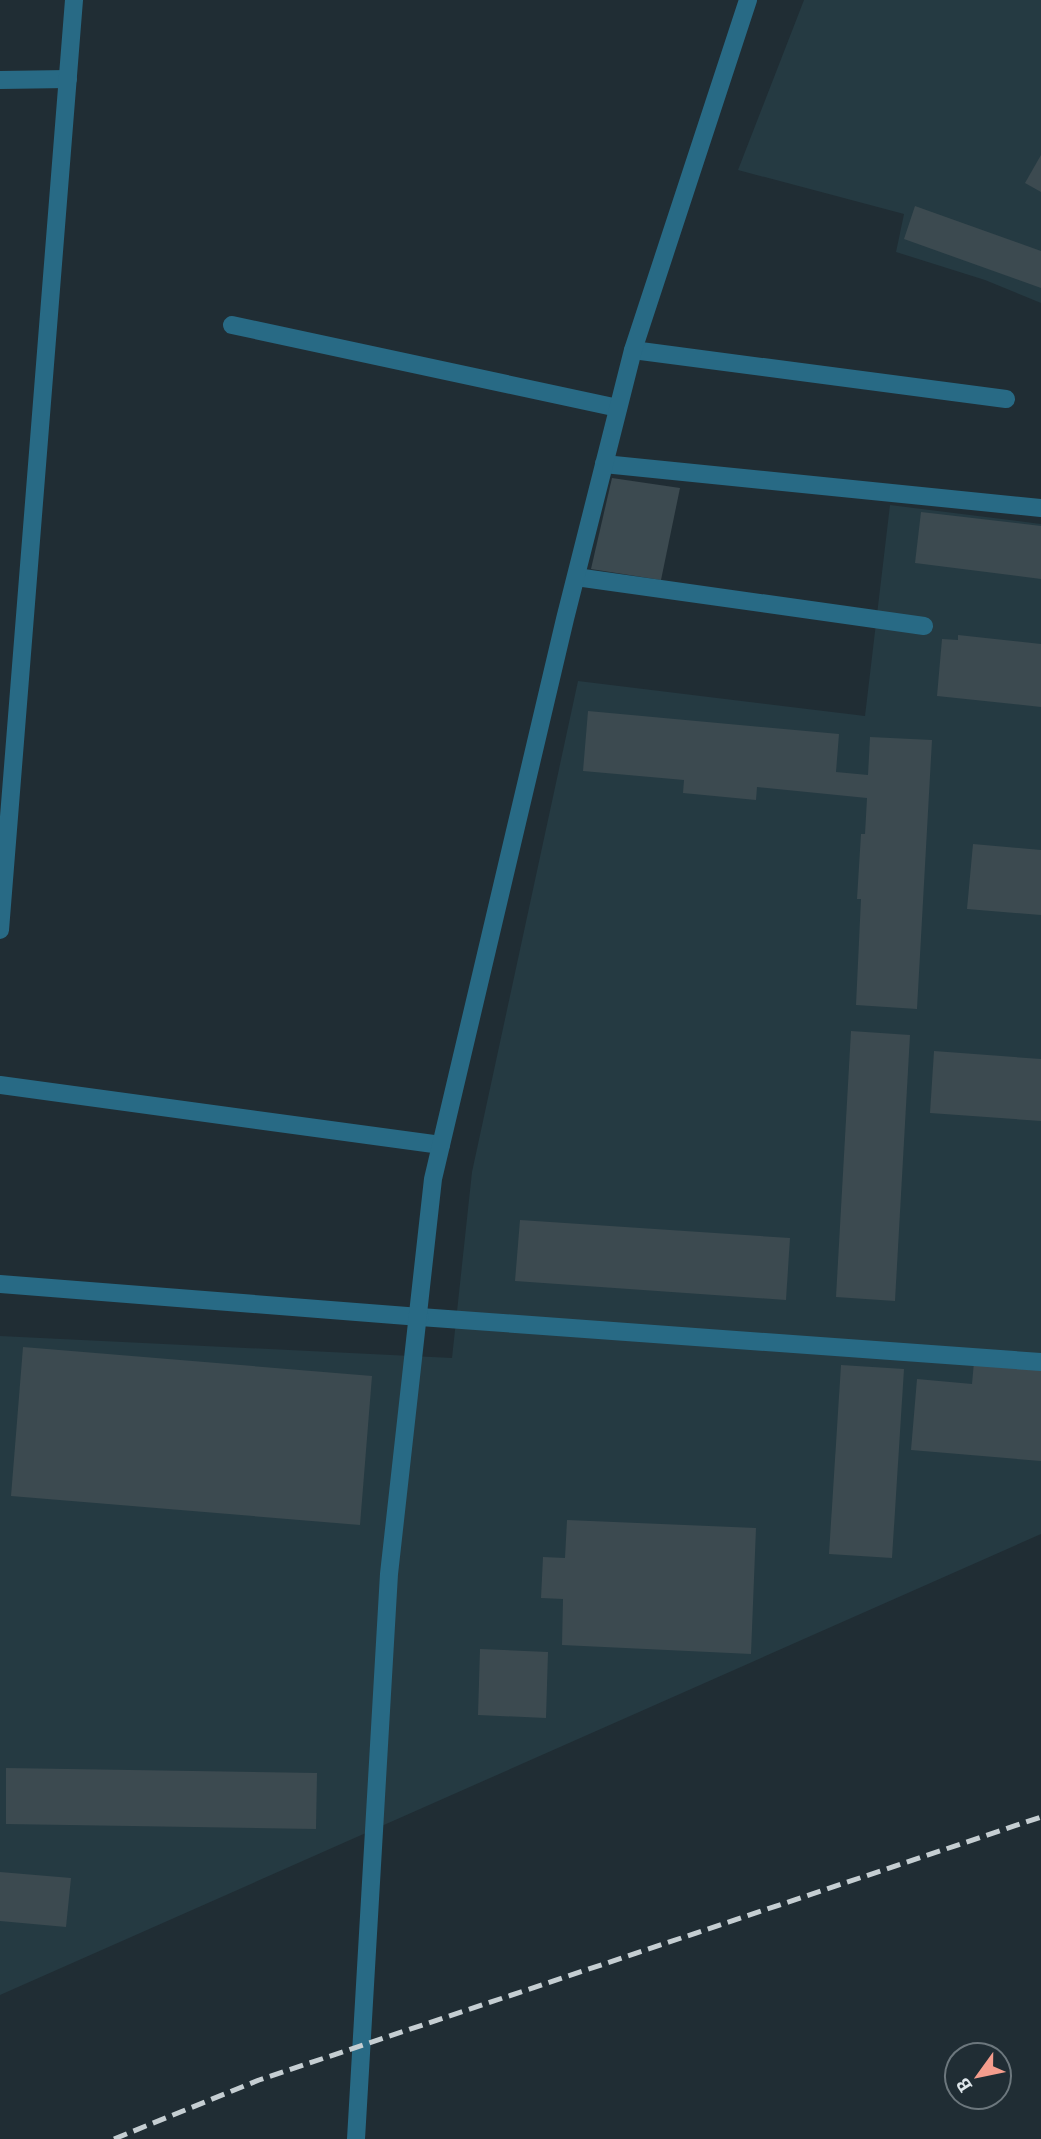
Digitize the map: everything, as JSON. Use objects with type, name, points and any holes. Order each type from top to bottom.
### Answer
[{"type":"street","points":[[0,930],[74,0]]},
{"type":"street","points":[[356,2139],[390,1574],[433,1180],[576,577],[633,350],[748,0]]},
{"type":"street","points":[[0,80],[68,79]]},
{"type":"street","points":[[232,325],[618,408]]},
{"type":"street","points":[[633,350],[1006,400]]},
{"type":"street","points":[[604,464],[1041,508]]},
{"type":"street","points":[[576,577],[925,625]]},
{"type":"street","points":[[0,1085],[441,1145]]},
{"type":"street","points":[[0,1284],[1041,1362]]},
{"type":"shaded area","points":[[804,0],[1041,0],[1041,303],[985,280],[896,252],[904,214],[738,170]]},
{"type":"shaded area","points":[[890,505],[1041,524],[1041,1534],[0,1995],[0,1336],[452,1358],[472,1172],[578,681],[865,716]]},
{"type":"building","points":[[1041,155],[1041,192],[1025,183]]},
{"type":"building","points":[[915,206],[1041,251],[1041,288],[904,239]]},
{"type":"building","points":[[612,478],[680,488],[661,580],[591,569]]},
{"type":"building","points":[[921,512],[1041,526],[1041,579],[915,563]]},
{"type":"building","points":[[958,635],[1041,644],[1041,707],[937,696],[942,639],[958,640]]},
{"type":"building","points":[[588,711],[839,734],[836,772],[868,775],[870,737],[932,740],[917,1009],[856,1005],[861,899],[857,899],[861,834],[865,834],[867,798],[757,787],[756,800],[683,793],[684,780],[583,771]]},
{"type":"building","points":[[973,844],[1041,850],[1041,915],[967,909]]},
{"type":"building","points":[[851,1031],[910,1035],[895,1301],[836,1297]]},
{"type":"building","points":[[934,1051],[1041,1059],[1041,1121],[930,1113]]},
{"type":"building","points":[[520,1220],[790,1238],[786,1300],[515,1281]]},
{"type":"building","points":[[23,1347],[372,1376],[360,1525],[11,1496]]},
{"type":"building","points":[[974,1362],[1041,1368],[1041,1461],[911,1450],[917,1379],[972,1384]]},
{"type":"building","points":[[841,1365],[904,1369],[892,1558],[829,1554]]},
{"type":"building","points":[[567,1520],[756,1528],[751,1654],[562,1645],[563,1599],[541,1598],[543,1557],[565,1558]]},
{"type":"building","points":[[480,1649],[548,1652],[546,1718],[478,1715]]},
{"type":"building","points":[[6,1768],[317,1773],[316,1829],[6,1824]]},
{"type":"building","points":[[0,1872],[71,1878],[66,1927],[0,1921]]},
{"type":"railway","points":[[114,2139],[259,2080],[1041,1817]]}]
